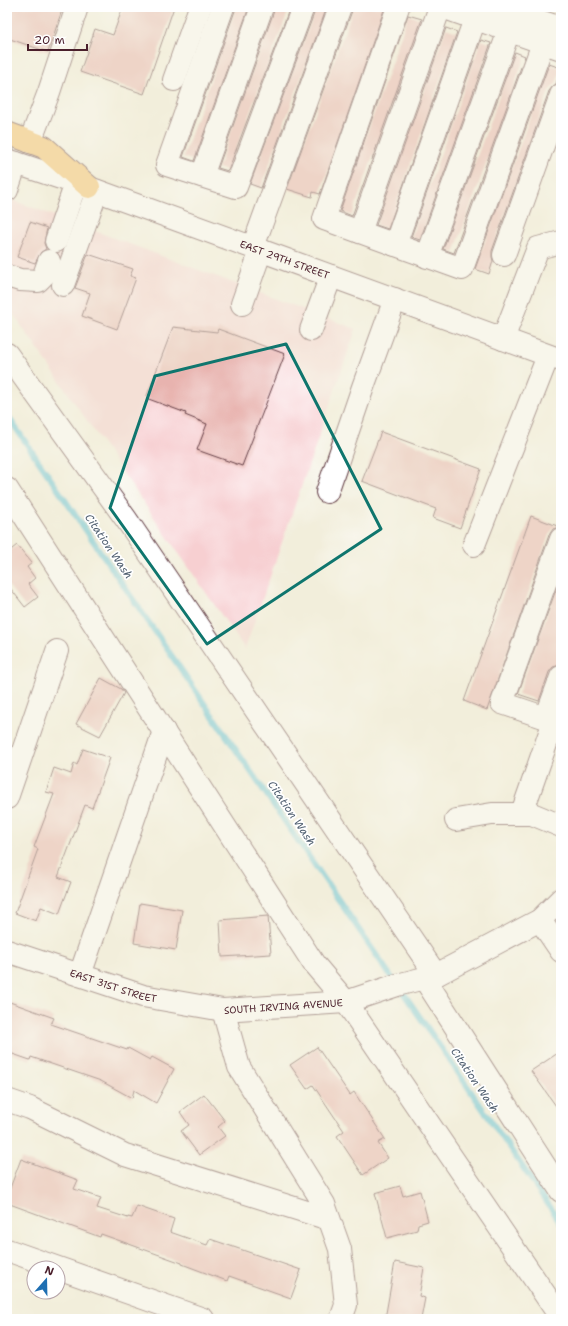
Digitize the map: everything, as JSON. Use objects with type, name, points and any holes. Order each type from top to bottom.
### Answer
[{"type":"main road","points":[[7,133],[44,147],[88,187]]},
{"type":"street","points":[[30,142],[49,92],[77,7]]},
{"type":"street","points":[[174,80],[200,7]]},
{"type":"street","points":[[223,7],[167,165],[236,187],[303,7]]},
{"type":"street","points":[[202,176],[262,7]]},
{"type":"street","points":[[242,304],[257,249],[340,7]]},
{"type":"street","points":[[360,232],[441,7],[552,46],[462,269],[324,219],[398,7]]},
{"type":"street","points":[[496,7],[561,28]]},
{"type":"street","points":[[395,245],[475,19]]},
{"type":"street","points":[[427,256],[509,31]]},
{"type":"street","points":[[504,255],[561,95]]},
{"type":"street","points":[[7,190],[12,162]]},
{"type":"street","name":"EAST 29TH STREET","points":[[12,162],[88,187],[555,358]]},
{"type":"street","points":[[7,276],[20,280],[38,281],[44,275],[52,251],[88,187]]},
{"type":"street","points":[[63,285],[88,187]]},
{"type":"street","points":[[504,339],[538,248],[561,242]]},
{"type":"street","points":[[311,330],[331,276]]},
{"type":"street","points":[[328,492],[363,387],[395,300]]},
{"type":"street","points":[[7,354],[126,518],[430,976],[561,1191]]},
{"type":"street","points":[[474,545],[555,358]]},
{"type":"street","points":[[7,489],[314,964],[346,1002],[561,1318]]},
{"type":"street","points":[[554,720],[502,702],[561,540]]},
{"type":"street","points":[[7,798],[57,651]]},
{"type":"street","points":[[523,810],[554,720],[561,677]]},
{"type":"street","points":[[80,975],[164,731]]},
{"type":"street","points":[[456,820],[492,814],[532,814],[561,826]]},
{"type":"street","name":"SOUTH IRVING AVENUE","points":[[341,1319],[346,1305],[340,1249],[324,1204],[239,1067],[223,1010],[346,1002],[430,976],[540,920],[561,899]]},
{"type":"street","points":[[540,920],[561,951]]},
{"type":"street","name":"EAST 31ST STREET","points":[[7,951],[143,996],[223,1010]]},
{"type":"street","points":[[7,1100],[30,1108],[125,1155],[329,1219]]},
{"type":"street","points":[[7,1250],[203,1319]]},
{"type":"highlighted area","points":[[286,344],[381,529],[207,644],[110,508],[155,376]]},
{"type":"shaded area","points":[[7,198],[356,329],[245,649],[7,305]]},
{"type":"building","points":[[7,7],[63,7],[48,52],[7,38]]},
{"type":"building","points":[[123,7],[174,7],[144,94],[80,72],[95,29],[113,35]]},
{"type":"building","points":[[235,7],[249,7],[194,161],[183,157],[235,11]]},
{"type":"building","points":[[274,7],[290,7],[228,171],[218,168],[274,11]]},
{"type":"building","points":[[315,7],[327,7],[261,188],[250,184],[315,11]]},
{"type":"building","points":[[352,7],[385,7],[320,194],[313,192],[312,197],[287,189],[352,11]]},
{"type":"building","points":[[408,15],[422,19],[352,216],[340,211]]},
{"type":"building","points":[[446,28],[457,32],[388,229],[376,225]]},
{"type":"building","points":[[481,40],[491,43],[420,240],[411,237]]},
{"type":"building","points":[[515,52],[525,56],[454,253],[443,249]]},
{"type":"building","points":[[549,64],[561,68],[561,70],[556,84],[549,91],[492,251],[493,261],[489,274],[475,269]]},
{"type":"building","points":[[30,222],[47,228],[44,243],[46,249],[41,252],[35,263],[17,257]]},
{"type":"building","points":[[88,254],[133,269],[130,276],[136,278],[117,329],[82,316],[90,293],[75,288]]},
{"type":"building","points":[[173,327],[217,332],[218,329],[285,354],[242,466],[197,450],[207,424],[185,415],[186,413],[146,398]]},
{"type":"building","points":[[381,432],[481,469],[460,528],[433,518],[436,509],[362,481]]},
{"type":"building","points":[[531,516],[560,527],[553,529],[549,535],[487,710],[464,701]]},
{"type":"building","points":[[17,545],[32,563],[27,567],[35,578],[28,584],[38,597],[25,607],[7,584],[7,553]]},
{"type":"building","points":[[561,576],[561,665],[553,667],[549,672],[539,701],[518,694]]},
{"type":"building","points":[[101,678],[121,689],[124,693],[100,736],[76,724]]},
{"type":"building","points":[[83,749],[110,758],[92,808],[85,805],[58,877],[71,882],[59,914],[41,907],[36,921],[15,913],[38,849],[34,847],[54,794],[46,792],[54,768],[71,774],[74,763],[77,765]]},
{"type":"building","points":[[140,903],[182,910],[176,950],[134,943]]},
{"type":"building","points":[[268,916],[271,954],[222,957],[220,920]]},
{"type":"building","points":[[7,1001],[54,1018],[51,1024],[127,1050],[128,1048],[150,1060],[152,1057],[174,1069],[156,1103],[134,1090],[132,1098],[101,1081],[31,1057],[30,1060],[7,1052]]},
{"type":"building","points":[[317,1047],[350,1095],[354,1092],[385,1139],[378,1143],[388,1158],[363,1175],[337,1136],[344,1131],[313,1085],[307,1089],[290,1065]]},
{"type":"building","points":[[561,1051],[561,1113],[531,1071]]},
{"type":"building","points":[[204,1094],[225,1121],[218,1127],[225,1136],[199,1155],[181,1131],[189,1125],[180,1112]]},
{"type":"building","points":[[21,1159],[78,1180],[74,1189],[101,1198],[97,1208],[132,1218],[137,1206],[174,1219],[170,1232],[207,1245],[210,1239],[301,1270],[291,1298],[229,1276],[227,1281],[101,1234],[100,1237],[7,1203],[7,1196]]},
{"type":"building","points":[[400,1186],[403,1196],[420,1191],[428,1221],[418,1224],[417,1230],[387,1238],[375,1193]]},
{"type":"building","points":[[395,1262],[424,1268],[419,1296],[425,1298],[421,1319],[385,1319]]},
{"type":"waterway","name":"Citation Wash","points":[[7,415],[394,981]]},
{"type":"waterway","name":"Citation Wash","points":[[400,988],[561,1223]]}]
